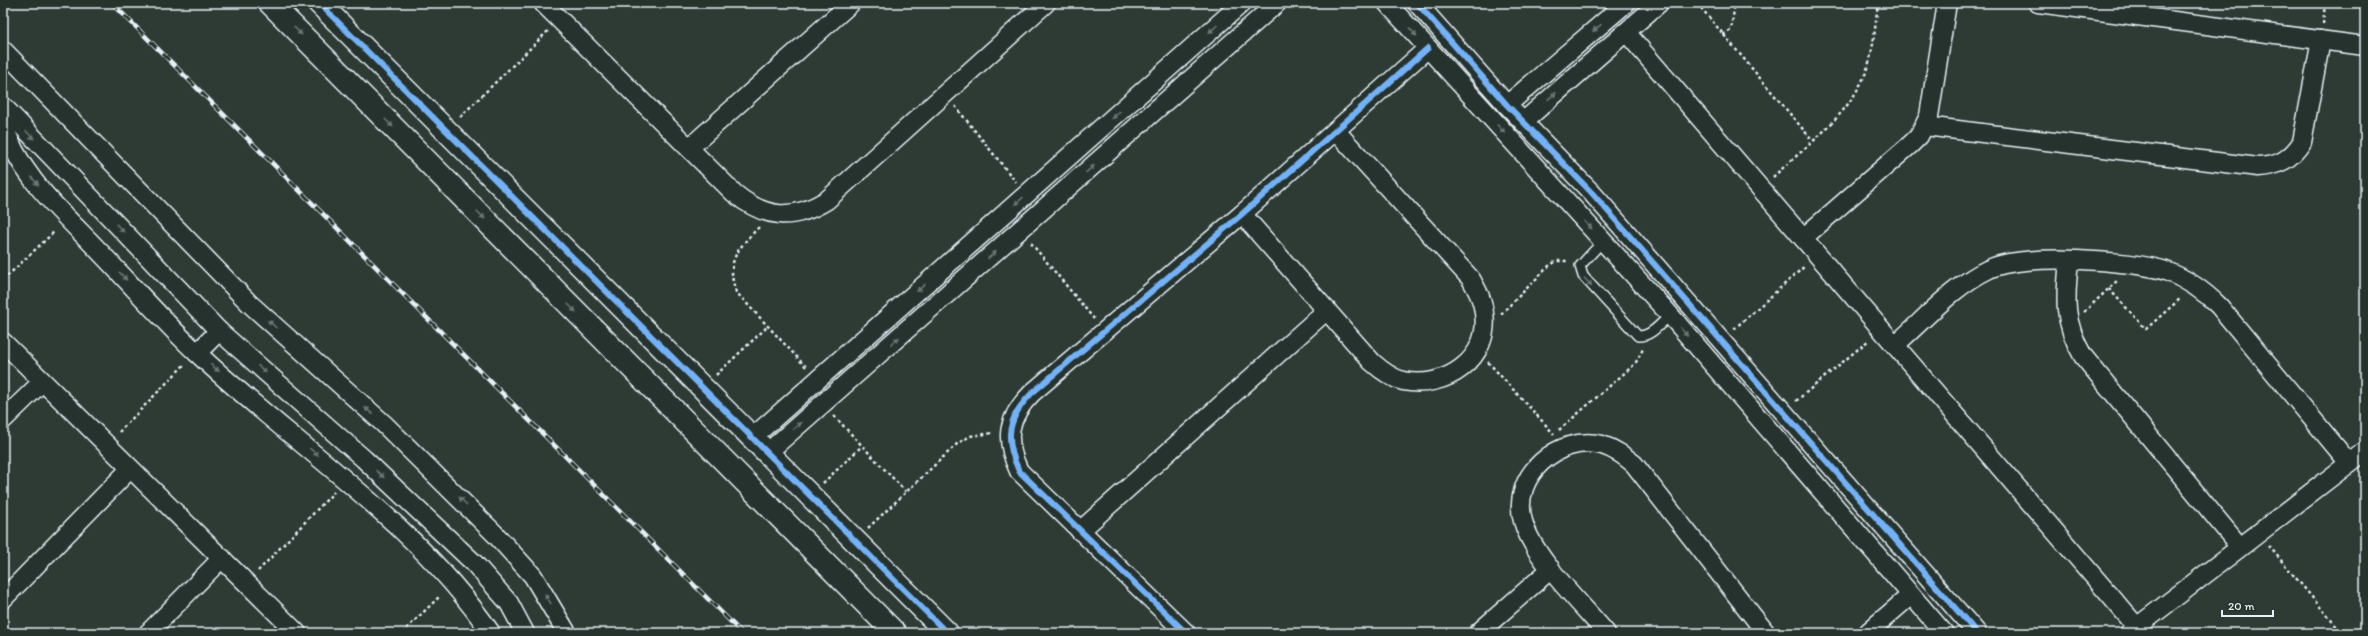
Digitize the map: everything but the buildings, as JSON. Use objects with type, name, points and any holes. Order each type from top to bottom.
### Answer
[{"type":"street","points":[[270,3],[896,633]]},
{"type":"street","points":[[319,3],[947,633]]},
{"type":"street","points":[[543,3],[746,203],[758,210],[772,214],[801,212],[828,200],[1040,5]]},
{"type":"street","points":[[689,148],[850,3]]},
{"type":"street","points":[[753,437],[1242,3]]},
{"type":"street","points":[[768,452],[1277,3]]},
{"type":"street","points":[[1387,3],[1670,315],[1944,633]]},
{"type":"street","points":[[1417,3],[1507,105],[1592,192],[1977,633]]},
{"type":"street","points":[[1507,105],[1626,3]]},
{"type":"street","points":[[1523,122],[1659,3]]},
{"type":"street","points":[[1803,238],[1911,144],[1925,126],[1932,106],[1947,3]]},
{"type":"street","points":[[2038,3],[2365,46]]},
{"type":"street","points":[[1626,32],[1895,345],[2133,630],[2365,451]]},
{"type":"street","points":[[1925,126],[2258,167],[2271,166],[2289,158],[2302,142],[2321,40]]},
{"type":"street","points":[[1186,633],[1019,471],[1012,456],[1009,439],[1012,421],[1019,406],[1103,330],[1242,214],[1336,132],[1428,48]]},
{"type":"street","points":[[3,50],[250,304],[389,429],[490,528],[533,576],[566,633]]},
{"type":"street","points":[[1561,59],[1575,77]]},
{"type":"street","points":[[3,106],[219,331],[364,459],[474,563],[509,603],[525,633]]},
{"type":"street","points":[[3,122],[6,135],[23,167],[68,218],[197,353],[400,528],[453,583],[491,633]]},
{"type":"street","points":[[1242,214],[1372,362],[1385,373],[1401,381],[1424,383],[1436,382],[1452,375],[1466,365],[1477,350],[1484,332],[1485,313],[1480,295],[1471,279],[1336,132]]},
{"type":"street","points":[[461,195],[485,170]]},
{"type":"street","points":[[1574,209],[1592,192]]},
{"type":"street","points":[[1895,345],[1971,278],[1991,268],[2012,261],[2034,259],[2135,265],[2166,272],[2195,286],[2219,306],[2349,463]]},
{"type":"street","points":[[2069,261],[2066,294],[2069,326],[2083,356],[2240,547]]},
{"type":"street","points":[[1080,531],[1327,310]]},
{"type":"street","points":[[197,353],[219,331]]},
{"type":"street","points":[[3,342],[297,633]]},
{"type":"street","points":[[3,420],[42,382]]},
{"type":"street","points":[[802,393],[820,407]]},
{"type":"street","points":[[1606,633],[1551,569],[1528,537],[1522,519],[1522,501],[1526,483],[1536,467],[1549,455],[1560,440],[1602,445],[1619,452],[1634,464],[1766,633]]},
{"type":"street","points":[[345,480],[364,459]]},
{"type":"street","points":[[3,599],[130,469]]},
{"type":"street","points":[[148,633],[222,558]]},
{"type":"street","points":[[453,583],[474,563]]},
{"type":"street","points":[[1478,633],[1551,569]]},
{"type":"street","points":[[1867,633],[1911,595]]},
{"type":"lane","points":[[1603,241],[1580,266],[1580,271],[1633,332],[1638,336],[1644,336],[1670,315]]},
{"type":"path","points":[[1697,3],[1812,140]]},
{"type":"path","points":[[1723,35],[1731,30],[1735,3]]},
{"type":"path","points":[[1760,188],[1846,106],[1866,73],[1872,54],[1878,3]]},
{"type":"path","points":[[446,131],[560,20]]},
{"type":"path","points":[[944,94],[1026,195]]},
{"type":"path","points":[[772,214],[740,247],[732,261],[731,277],[736,292],[818,380]]},
{"type":"path","points":[[3,280],[68,218]]},
{"type":"path","points":[[1020,230],[1103,330]]},
{"type":"path","points":[[1722,340],[1817,255]]},
{"type":"path","points":[[1484,332],[1550,265],[1557,261],[1566,260],[1580,266]]},
{"type":"path","points":[[2069,326],[2135,265]]},
{"type":"path","points":[[2109,289],[2146,329],[2195,286]]},
{"type":"path","points":[[703,388],[768,326]]},
{"type":"path","points":[[1784,411],[1882,330]]},
{"type":"path","points":[[1477,350],[1560,440],[1635,364],[1643,351],[1644,336]]},
{"type":"path","points":[[106,445],[197,353]]},
{"type":"path","points":[[820,407],[862,446],[906,492]]},
{"type":"path","points":[[855,540],[957,444],[970,436],[984,433],[999,434],[1009,439]]},
{"type":"path","points":[[810,495],[862,446]]},
{"type":"path","points":[[247,583],[345,480]]},
{"type":"path","points":[[2258,533],[2342,633]]},
{"type":"path","points":[[402,633],[453,583]]},
{"type":"railway","points":[[112,3],[742,633]]},
{"type":"cycle path","points":[[319,3],[947,633]]},
{"type":"cycle path","points":[[1417,3],[1507,105],[1592,193],[1977,633]]},
{"type":"cycle path","points":[[1186,633],[1019,471],[1011,449],[1010,429],[1013,420],[1017,411],[1032,393],[1242,214],[1428,48]]}]
